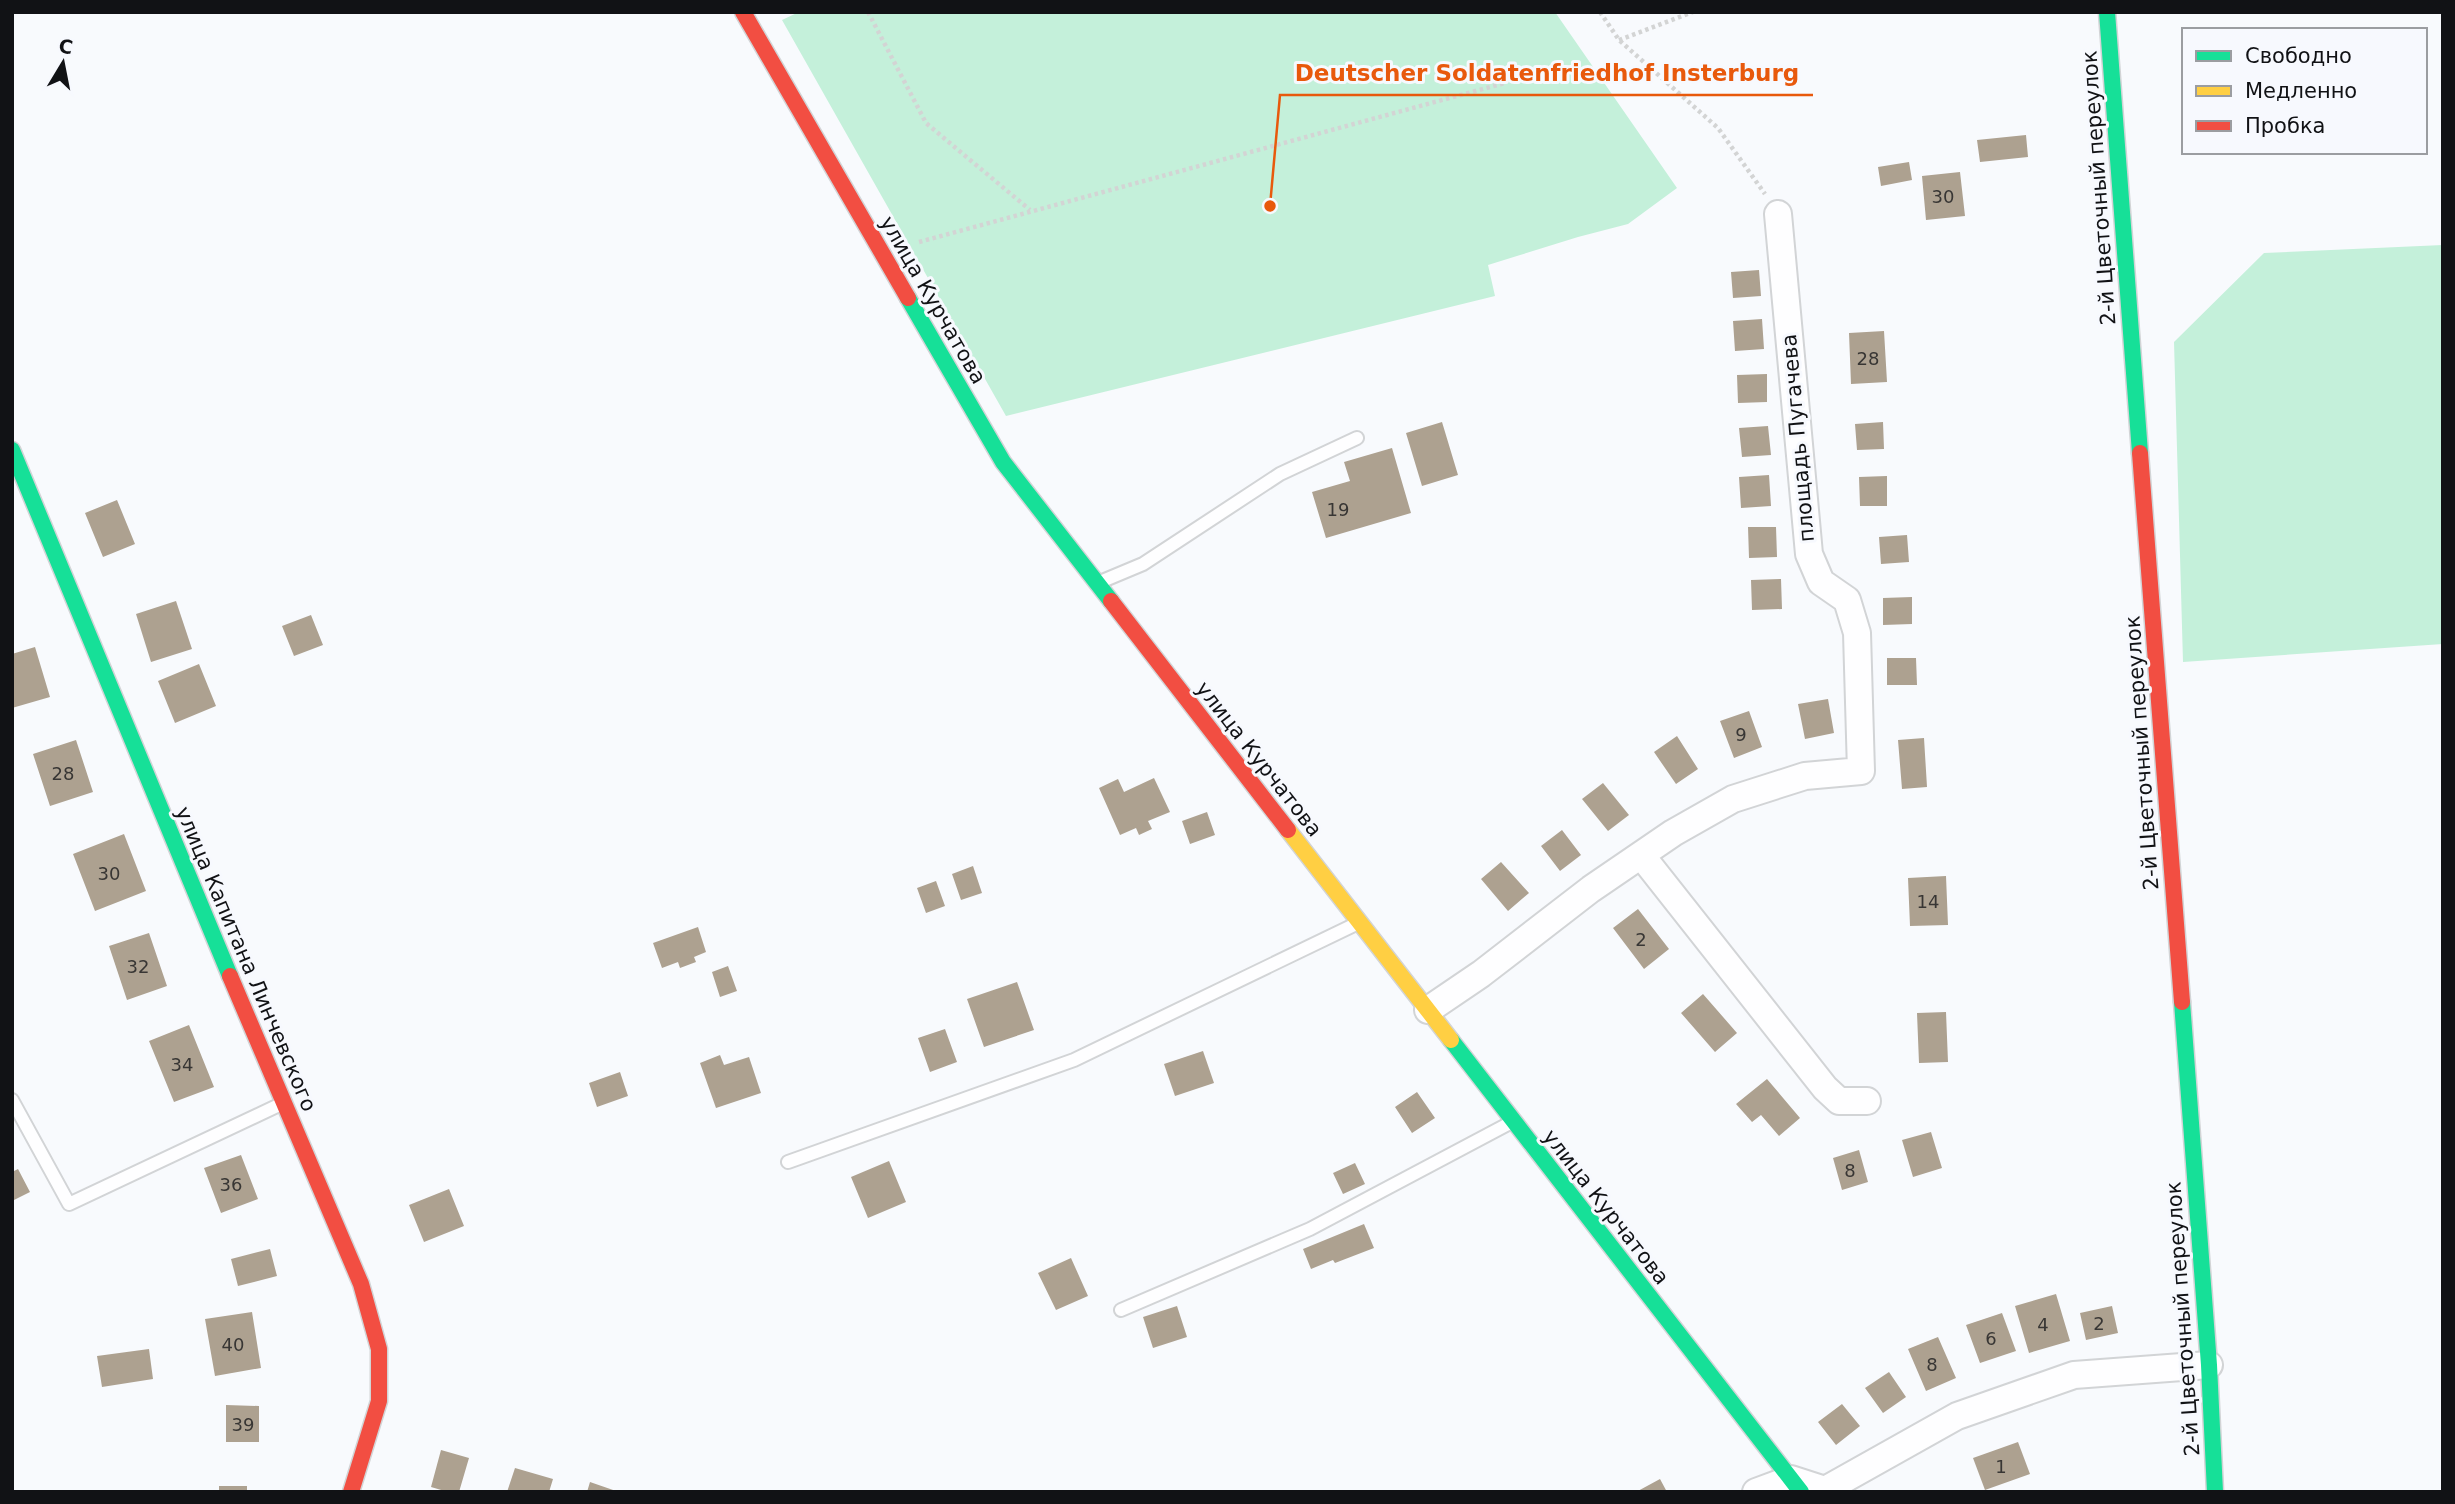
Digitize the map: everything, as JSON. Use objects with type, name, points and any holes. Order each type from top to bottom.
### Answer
[{"type":"street","name":"улица Курчатова","points":[[743,12],[1003,462],[1796,1486]]},
{"type":"street","name":"2-й Цветочный переулок","points":[[2107,12],[2209,1365],[2215,1492]]},
{"type":"street","name":"площадь Пугачева","points":[[1641,855],[1733,799],[1805,776],[1861,771],[1857,633],[1847,600],[1821,582],[1809,554],[1778,214]]},
{"type":"street","name":"улица Капитана Линчевского","points":[[12,450],[361,1284],[379,1349],[379,1401],[351,1492]]},
{"type":"street","points":[[1428,1010],[1641,855],[1825,1088],[1839,1101],[1867,1101]]},
{"type":"street","points":[[1756,1492],[1796,1486],[1825,1490],[1957,1416],[2074,1375],[2209,1365]]},
{"type":"lane","points":[[1097,583],[1143,564],[1280,474],[1357,438]]},
{"type":"lane","points":[[788,1162],[1074,1060],[1360,923]]},
{"type":"lane","points":[[12,1100],[69,1204],[283,1103]]},
{"type":"lane","points":[[1121,1310],[1310,1229],[1514,1121]]},
{"type":"path","points":[[868,12],[926,123],[1030,210]]},
{"type":"path","points":[[1600,12],[1619,40],[1718,128],[1750,170],[1778,214]]},
{"type":"path","points":[[1619,40],[1692,12]]},
{"type":"path","points":[[919,242],[1504,83]]},
{"type":"green space","points":[[799,12],[1555,12],[1677,188],[1628,224],[1488,265],[1495,296],[1006,416],[782,20]]},
{"type":"green space","points":[[2443,245],[2443,644],[2183,662],[2174,342],[2264,253]]},
{"type":"building","points":[[2026,135],[2028,157],[1980,162],[1977,140]]},
{"type":"building","points":[[1909,162],[1912,180],[1881,186],[1878,167]]},
{"type":"building","points":[[1960,172],[1965,216],[1926,220],[1922,176]]},
{"type":"building","points":[[1759,270],[1761,296],[1733,298],[1731,272]]},
{"type":"building","points":[[1762,319],[1764,349],[1735,351],[1733,321]]},
{"type":"building","points":[[1884,331],[1887,382],[1851,384],[1849,333]]},
{"type":"building","points":[[1767,374],[1767,402],[1738,403],[1737,375]]},
{"type":"building","points":[[1442,422],[1458,475],[1422,486],[1406,433]]},
{"type":"building","points":[[1883,422],[1884,449],[1857,450],[1855,424]]},
{"type":"building","points":[[1768,426],[1771,455],[1742,457],[1739,428]]},
{"type":"building","points":[[1392,448],[1411,513],[1326,538],[1312,492],[1350,481],[1344,462]]},
{"type":"building","points":[[1769,475],[1771,506],[1741,508],[1739,477]]},
{"type":"building","points":[[1887,476],[1887,506],[1860,506],[1859,477]]},
{"type":"building","points":[[117,500],[135,544],[103,557],[85,513]]},
{"type":"building","points":[[1748,527],[1776,527],[1777,557],[1749,558]]},
{"type":"building","points":[[1907,535],[1909,562],[1881,564],[1879,537]]},
{"type":"building","points":[[1781,579],[1782,609],[1752,610],[1751,580]]},
{"type":"building","points":[[1912,597],[1912,624],[1883,625],[1883,598]]},
{"type":"building","points":[[176,601],[192,649],[151,662],[136,614]]},
{"type":"building","points":[[311,615],[323,645],[294,656],[282,626]]},
{"type":"building","points":[[35,647],[50,697],[12,708],[12,654]]},
{"type":"building","points":[[1887,658],[1916,658],[1917,685],[1887,685]]},
{"type":"building","points":[[199,664],[216,706],[175,723],[158,681]]},
{"type":"building","points":[[1828,699],[1834,733],[1805,739],[1798,704]]},
{"type":"building","points":[[1749,711],[1762,747],[1734,758],[1720,721]]},
{"type":"building","points":[[1677,736],[1698,769],[1676,784],[1654,752]]},
{"type":"building","points":[[1924,738],[1927,787],[1902,789],[1898,740]]},
{"type":"building","points":[[76,740],[93,792],[50,806],[33,754]]},
{"type":"building","points":[[1154,778],[1170,812],[1148,821],[1152,829],[1139,835],[1136,828],[1120,835],[1099,788],[1118,779],[1124,792]]},
{"type":"building","points":[[1603,783],[1629,815],[1608,831],[1582,799]]},
{"type":"building","points":[[1207,812],[1215,835],[1190,844],[1182,821]]},
{"type":"building","points":[[1562,830],[1581,855],[1560,871],[1541,846]]},
{"type":"building","points":[[124,834],[146,891],[95,911],[73,854]]},
{"type":"building","points":[[1501,862],[1529,893],[1508,911],[1481,879]]},
{"type":"building","points":[[973,866],[982,893],[961,900],[952,874]]},
{"type":"building","points":[[1946,876],[1948,925],[1910,926],[1908,878]]},
{"type":"building","points":[[936,881],[945,906],[926,913],[917,888]]},
{"type":"building","points":[[1638,909],[1669,949],[1644,969],[1613,928]]},
{"type":"building","points":[[698,927],[706,952],[694,957],[696,962],[680,968],[678,962],[662,968],[653,943]]},
{"type":"building","points":[[149,933],[167,986],[127,1000],[109,946]]},
{"type":"building","points":[[728,966],[737,991],[720,997],[712,972]]},
{"type":"building","points":[[1017,982],[1034,1030],[984,1047],[967,999]]},
{"type":"building","points":[[1703,994],[1737,1033],[1715,1052],[1681,1013]]},
{"type":"building","points":[[1946,1012],[1948,1062],[1919,1063],[1917,1013]]},
{"type":"building","points":[[189,1025],[214,1087],[174,1102],[149,1041]]},
{"type":"building","points":[[945,1029],[957,1062],[930,1072],[918,1038]]},
{"type":"building","points":[[1203,1051],[1214,1083],[1175,1096],[1164,1064]]},
{"type":"building","points":[[720,1055],[724,1065],[749,1057],[761,1093],[716,1108],[700,1063]]},
{"type":"building","points":[[620,1072],[628,1096],[597,1107],[589,1083]]},
{"type":"building","points":[[1767,1079],[1800,1118],[1779,1136],[1761,1115],[1752,1122],[1736,1104]]},
{"type":"building","points":[[1417,1092],[1435,1118],[1412,1133],[1395,1107]]},
{"type":"building","points":[[1931,1132],[1942,1168],[1913,1177],[1902,1140]]},
{"type":"building","points":[[1859,1150],[1868,1182],[1842,1190],[1833,1158]]},
{"type":"building","points":[[241,1155],[258,1199],[221,1213],[204,1168]]},
{"type":"building","points":[[889,1161],[906,1202],[868,1218],[851,1177]]},
{"type":"building","points":[[1355,1163],[1365,1184],[1343,1194],[1333,1173]]},
{"type":"building","points":[[18,1169],[30,1192],[14,1200],[12,1172]]},
{"type":"building","points":[[449,1189],[464,1226],[424,1242],[409,1205]]},
{"type":"building","points":[[1364,1224],[1374,1248],[1311,1269],[1303,1249]]},
{"type":"building","points":[[270,1249],[277,1276],[238,1286],[231,1259]]},
{"type":"building","points":[[1071,1258],[1088,1296],[1056,1310],[1038,1273]]},
{"type":"building","points":[[2056,1294],[2070,1341],[2029,1353],[2015,1306]]},
{"type":"building","points":[[1177,1306],[1187,1337],[1153,1348],[1143,1317]]},
{"type":"building","points":[[2112,1306],[2118,1333],[2086,1340],[2080,1313]]},
{"type":"building","points":[[252,1312],[261,1368],[215,1376],[205,1319]]},
{"type":"building","points":[[2002,1313],[2016,1351],[1980,1363],[1966,1325]]},
{"type":"building","points":[[1938,1337],[1956,1378],[1926,1391],[1908,1349]]},
{"type":"building","points":[[149,1349],[153,1379],[102,1387],[97,1356]]},
{"type":"building","points":[[1889,1372],[1906,1397],[1883,1413],[1865,1388]]},
{"type":"building","points":[[1842,1404],[1860,1426],[1836,1445],[1818,1422]]},
{"type":"building","points":[[226,1405],[259,1406],[259,1442],[226,1442]]},
{"type":"building","points":[[2018,1442],[2030,1474],[1985,1490],[1973,1458]]},
{"type":"building","points":[[441,1450],[469,1458],[459,1492],[431,1487]]},
{"type":"building","points":[[515,1468],[553,1479],[549,1492],[507,1492]]},
{"type":"building","points":[[1660,1479],[1667,1492],[1636,1492]]},
{"type":"building","points":[[590,1482],[616,1491],[616,1492],[587,1492]]},
{"type":"building","points":[[219,1486],[247,1486],[247,1492],[219,1492]]},
{"type":"traffic: fast","points":[[2107,12],[2140,453]]},
{"type":"traffic: fast","points":[[908,298],[1003,462],[1111,601]]},
{"type":"traffic: fast","points":[[12,450],[230,976]]},
{"type":"traffic: fast","points":[[2182,1002],[2209,1365],[2215,1492]]},
{"type":"traffic: fast","points":[[1451,1040],[1801,1492]]},
{"type":"traffic: slow","points":[[1288,830],[1451,1040]]},
{"type":"traffic: jam","points":[[743,12],[908,298]]},
{"type":"traffic: jam","points":[[2140,453],[2182,1002]]},
{"type":"traffic: jam","points":[[1111,601],[1288,830]]},
{"type":"traffic: jam","points":[[230,976],[361,1284],[379,1349],[379,1401],[351,1492]]},
{"type":"place","name":"Deutscher Soldatenfriedhof Insterburg","points":[[1270,206]]}]
